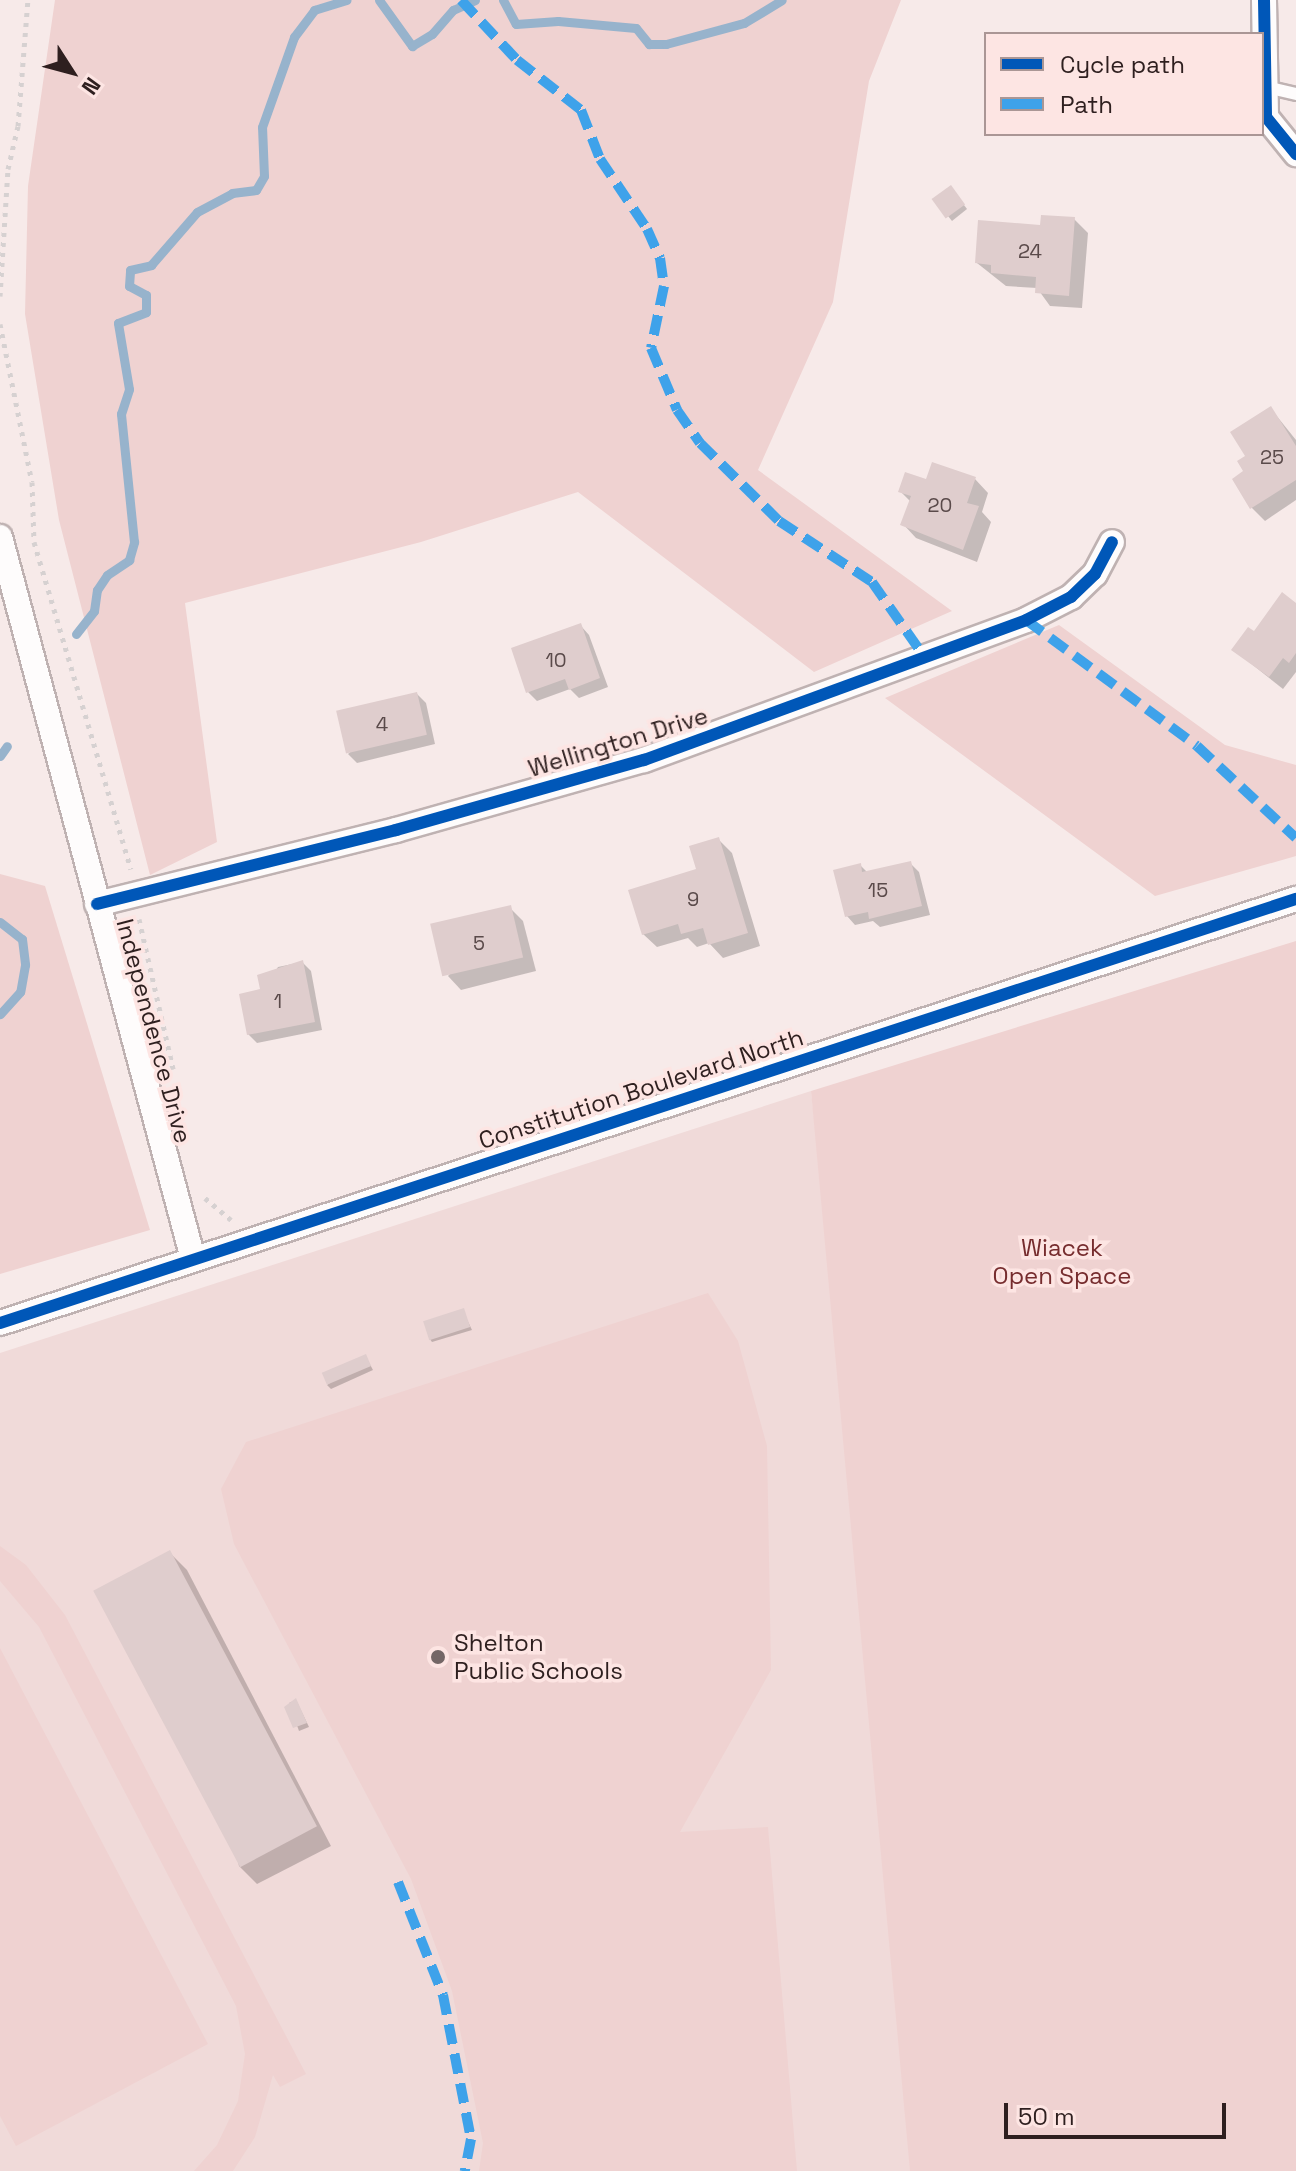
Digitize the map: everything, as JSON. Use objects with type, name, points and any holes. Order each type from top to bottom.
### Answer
[{"type":"street","points":[[1264,0],[1266,117],[1296,154]]},
{"type":"street","name":"Wellington Drive","points":[[97,904],[396,830],[659,755],[1026,620],[1071,597],[1095,574],[1112,542]]},
{"type":"street","name":"Independence Drive","points":[[1,548],[193,1259]]},
{"type":"street","name":"Constitution Boulevard North","points":[[0,1323],[1296,899]]},
{"type":"lane","points":[[1266,87],[1296,94]]},
{"type":"path","points":[[0,296],[8,169],[18,126],[28,0]]},
{"type":"path","points":[[0,324],[32,482],[34,542],[136,892],[174,1073]]},
{"type":"path","points":[[201,1195],[228,1215],[244,1242]]},
{"type":"shaded area","name":"Shelton Public Schools","points":[[811,1091],[911,1962],[927,2171],[0,2171],[0,1353]]},
{"type":"green space","points":[[55,0],[901,0],[869,81],[833,302],[758,470],[952,611],[814,672],[578,492],[421,542],[185,603],[217,842],[150,875],[59,520],[25,314],[28,186]]},
{"type":"green space","points":[[1059,625],[1225,745],[1296,765],[1296,856],[1155,896],[885,698]]},
{"type":"green space","points":[[0,874],[45,886],[150,1230],[0,1274]]},
{"type":"green space","name":"Wiacek Open Space","points":[[1296,941],[1296,2171],[910,2171],[811,1091]]},
{"type":"green space","points":[[708,1293],[738,1341],[767,1446],[771,1670],[680,1832],[768,1827],[797,2171],[479,2171],[483,2143],[452,1991],[411,1879],[234,1544],[221,1489],[246,1442]]},
{"type":"green space","points":[[0,1546],[26,1565],[65,1615],[306,2074],[280,2087],[273,2075],[255,2137],[233,2171],[194,2171],[217,2145],[238,2101],[245,2054],[236,2006],[39,1627],[0,1581]]},
{"type":"green space","points":[[0,1648],[208,2044],[16,2146],[0,2116]]},
{"type":"building","points":[[951,185],[965,204],[946,219],[932,199]]},
{"type":"building","points":[[1041,215],[1075,217],[1069,296],[1035,293],[1036,277],[991,273],[991,265],[975,263],[978,220],[1040,225]]},
{"type":"building","points":[[1271,406],[1296,446],[1296,480],[1250,509],[1232,479],[1243,471],[1237,461],[1245,456],[1230,432]]},
{"type":"building","points":[[932,462],[976,477],[967,503],[979,506],[963,550],[900,525],[911,496],[898,492],[905,472],[926,479]]},
{"type":"building","points":[[1282,592],[1296,603],[1296,653],[1289,663],[1283,658],[1269,677],[1231,650],[1248,627],[1254,631]]},
{"type":"building","points":[[581,623],[600,678],[569,690],[565,679],[526,693],[511,648]]},
{"type":"building","points":[[417,692],[427,735],[346,754],[336,711]]},
{"type":"building","points":[[719,837],[748,933],[708,945],[703,928],[681,934],[678,924],[642,935],[628,890],[696,869],[689,846]]},
{"type":"building","points":[[911,861],[922,906],[869,919],[868,912],[845,917],[833,870],[861,863],[862,872]]},
{"type":"building","points":[[511,905],[523,958],[442,976],[430,924]]},
{"type":"building","points":[[303,960],[315,1022],[247,1035],[239,994],[260,989],[257,975]]},
{"type":"building","points":[[464,1308],[470,1327],[429,1340],[423,1321]]},
{"type":"building","points":[[366,1354],[371,1366],[327,1385],[322,1373]]},
{"type":"building","points":[[170,1550],[317,1826],[240,1867],[93,1591]]},
{"type":"building","points":[[296,1698],[307,1723],[293,1728],[284,1707]]},
{"type":"waterway","points":[[76,634],[94,611],[97,590],[107,575],[129,560],[134,542],[121,414],[129,389],[118,323],[146,312],[146,295],[129,286],[130,270],[151,265],[197,212],[232,193],[256,190],[264,176],[262,127],[294,37],[314,10],[346,0]]},
{"type":"waterway","points":[[379,0],[412,46],[432,34],[453,10],[475,0]]},
{"type":"waterway","points":[[503,0],[516,24],[558,21],[636,28],[649,44],[666,44],[744,23],[782,0]]},
{"type":"waterway","points":[[0,756],[7,746]]},
{"type":"waterway","points":[[0,922],[22,939],[25,965],[20,992],[0,1014]]},
{"type":"marked path","points":[[461,0],[517,60],[581,110],[600,159],[647,229],[660,258],[664,286],[651,348],[677,410],[700,443],[779,521],[872,582],[926,659]]},
{"type":"marked path","points":[[1026,620],[1197,746],[1296,838]]},
{"type":"marked path","points":[[398,1882],[443,1995],[471,2139],[465,2171]]},
{"type":"cycle path","points":[[1264,0],[1266,117],[1296,154]]},
{"type":"cycle path","points":[[97,904],[396,830],[644,760],[1026,620],[1071,597],[1095,574],[1112,542]]},
{"type":"cycle path","points":[[0,1323],[1296,899]]},
{"type":"place","name":"Shelton Public Schools","points":[[438,1657]]}]
